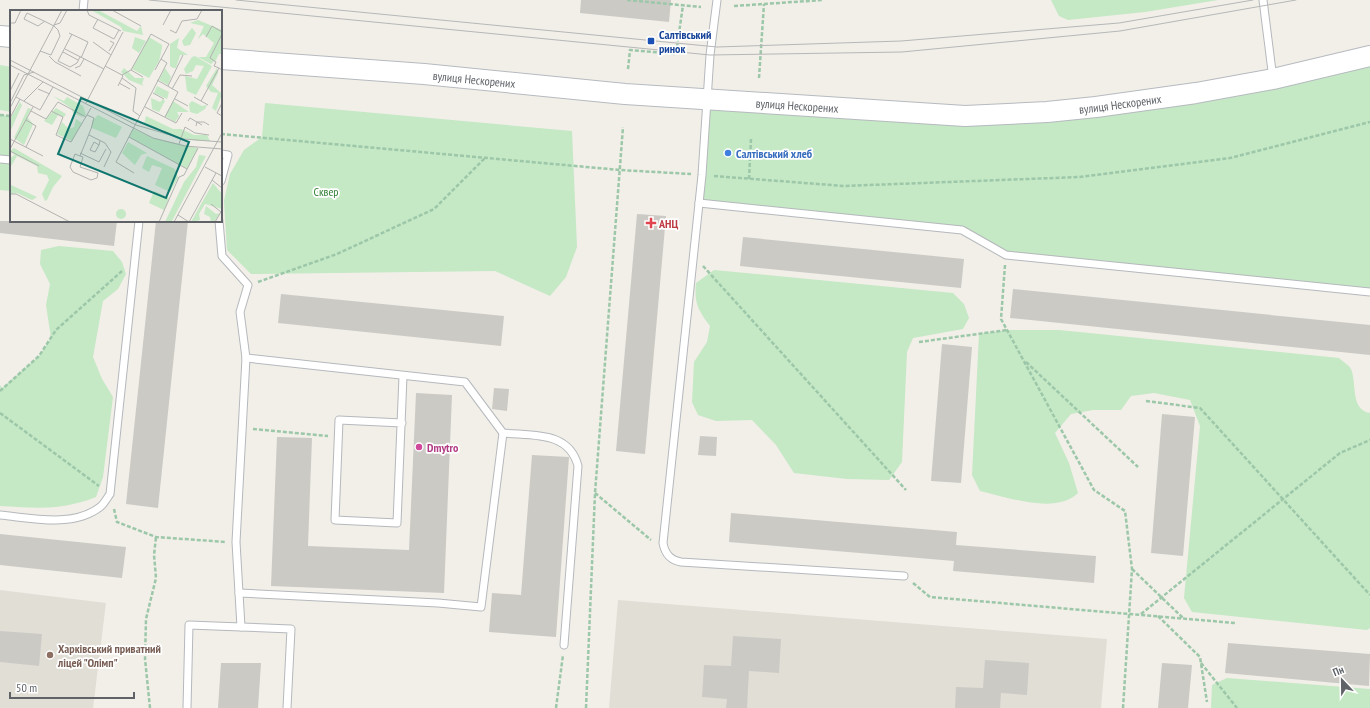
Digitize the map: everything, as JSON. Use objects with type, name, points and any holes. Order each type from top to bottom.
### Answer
[{"type":"main road","points":[[0,36],[10,37]]},
{"type":"main road","name":"вулиця Нескорених","points":[[222,59],[424,74],[603,92],[958,116],[998,115],[1096,108],[1196,93],[1273,79],[1370,56]]},
{"type":"lane","points":[[83,10],[84,0]]},
{"type":"lane","points":[[717,0],[710,55],[708,99],[694,255],[663,543],[667,554],[676,561],[681,562],[904,576]]},
{"type":"lane","points":[[1263,0],[1273,79]]},
{"type":"lane","points":[[222,154],[228,155],[222,177]]},
{"type":"lane","points":[[0,159],[10,160]]},
{"type":"lane","points":[[699,203],[962,230],[1006,255],[1370,292]]},
{"type":"lane","points":[[0,515],[60,520],[86,515],[101,506],[110,494],[139,222]]},
{"type":"lane","points":[[219,222],[222,256],[248,285],[240,312],[246,358],[236,542],[241,627]]},
{"type":"lane","points":[[239,593],[438,603],[481,607],[503,433],[465,382],[246,358]]},
{"type":"lane","points":[[402,423],[339,420],[335,520],[397,523],[402,423],[403,376]]},
{"type":"lane","points":[[503,433],[554,438],[563,442],[570,448],[578,466],[564,645]]},
{"type":"lane","points":[[188,708],[189,625],[291,629],[287,708]]},
{"type":"path","points":[[627,0],[701,7]]},
{"type":"path","points":[[734,6],[823,0]]},
{"type":"path","points":[[759,78],[764,4]]},
{"type":"path","points":[[628,69],[630,50],[676,54],[684,5]]},
{"type":"path","points":[[0,114],[10,116]]},
{"type":"path","points":[[222,134],[620,170],[702,174],[844,186],[1079,177],[1230,158],[1370,122]]},
{"type":"path","points":[[586,708],[595,493],[623,127]]},
{"type":"path","points":[[749,179],[751,139]]},
{"type":"path","points":[[248,285],[336,254],[434,210],[486,157]]},
{"type":"path","points":[[694,255],[906,490]]},
{"type":"path","points":[[1006,255],[1001,319],[1094,490],[1125,511],[1132,569],[1123,708]]},
{"type":"path","points":[[0,391],[39,356],[56,330],[134,261]]},
{"type":"path","points":[[920,342],[1007,330]]},
{"type":"path","points":[[1023,360],[1138,466]]},
{"type":"path","points":[[1146,401],[1200,408],[1282,500],[1370,594]]},
{"type":"path","points":[[0,413],[110,494],[117,522],[156,537],[236,542]]},
{"type":"path","points":[[242,428],[338,436]]},
{"type":"path","points":[[1140,614],[1340,453],[1370,440]]},
{"type":"path","points":[[595,493],[667,554]]},
{"type":"path","points":[[150,708],[145,659],[146,619],[156,578],[154,555],[156,537]]},
{"type":"path","points":[[1132,569],[1183,618]]},
{"type":"path","points":[[904,576],[930,597],[1235,623]]},
{"type":"path","points":[[1158,616],[1200,657],[1207,702]]},
{"type":"path","points":[[556,708],[564,645]]},
{"type":"path","points":[[1201,663],[1237,708]]},
{"type":"shaded area","name":"Харківський приватний ліцей \"Олімп\"","points":[[0,590],[106,603],[93,708],[0,708]]},
{"type":"shaded area","points":[[618,600],[1107,639],[1101,708],[609,708]]},
{"type":"green space","points":[[1051,0],[1218,0],[1145,12],[1068,20],[1059,16]]},
{"type":"green space","points":[[1370,56],[1370,292],[1006,255],[962,230],[699,203],[708,99],[998,115]]},
{"type":"green space","points":[[0,65],[10,67],[10,112],[0,110]]},
{"type":"green space","name":"Сквер","points":[[265,103],[572,131],[577,247],[566,277],[550,296],[495,271],[251,274],[227,250],[224,201],[230,174],[244,150],[262,137]]},
{"type":"green space","points":[[0,115],[10,116],[10,191],[0,190]]},
{"type":"green space","points":[[59,246],[113,251],[122,262],[126,274],[118,289],[103,301],[93,357],[102,379],[113,397],[103,477],[96,497],[71,505],[49,508],[0,506],[0,385],[2,388],[39,356],[51,338],[46,305],[50,284],[40,264],[41,250]]},
{"type":"green space","points":[[714,270],[953,293],[964,304],[969,318],[963,329],[913,338],[907,352],[902,462],[889,480],[847,479],[794,473],[776,445],[752,420],[716,421],[698,415],[692,402],[694,362],[707,342],[710,326],[702,315],[696,301],[696,283]]},
{"type":"green space","points":[[1007,330],[1059,330],[1339,358],[1351,369],[1355,395],[1359,407],[1370,413],[1370,628],[1367,630],[1192,612],[1184,598],[1200,426],[1190,400],[1154,393],[1131,396],[1121,410],[1093,410],[1071,414],[1055,433],[1069,463],[1078,493],[1069,499],[1057,503],[1044,504],[1017,500],[980,491],[972,475],[979,334]]},
{"type":"green space","points":[[1227,678],[1370,689],[1370,708],[1211,708],[1212,685]]},
{"type":"building","points":[[581,0],[671,0],[669,22],[580,13]]},
{"type":"building","points":[[637,214],[666,216],[645,454],[616,451]]},
{"type":"building","points":[[0,221],[117,222],[114,246],[0,233]]},
{"type":"building","points":[[156,222],[188,222],[158,508],[126,504]]},
{"type":"building","points":[[743,237],[964,259],[961,288],[740,266]]},
{"type":"building","points":[[1013,289],[1370,325],[1370,355],[1010,318]]},
{"type":"building","points":[[281,294],[504,316],[501,346],[278,323]]},
{"type":"building","points":[[942,344],[972,347],[961,483],[931,481]]},
{"type":"building","points":[[494,388],[509,389],[507,411],[492,409]]},
{"type":"building","points":[[416,393],[452,395],[444,593],[271,586],[277,437],[312,438],[308,546],[409,550]]},
{"type":"building","points":[[1162,414],[1195,417],[1183,556],[1151,553]]},
{"type":"building","points":[[700,436],[717,437],[716,456],[698,455]]},
{"type":"building","points":[[532,455],[569,457],[556,637],[489,632],[492,593],[521,595]]},
{"type":"building","points":[[731,513],[957,532],[956,545],[1096,556],[1094,583],[953,571],[954,561],[729,542]]},
{"type":"building","points":[[0,534],[126,547],[122,578],[0,565]]},
{"type":"building","points":[[0,631],[42,634],[39,666],[0,662]]},
{"type":"building","points":[[733,636],[781,639],[779,673],[749,671],[747,708],[726,708],[727,699],[702,697],[704,665],[731,666]]},
{"type":"building","points":[[1228,643],[1370,654],[1369,686],[1225,673]]},
{"type":"building","points":[[985,660],[1029,663],[1027,695],[1001,693],[1000,708],[955,708],[956,687],[983,688]]},
{"type":"building","points":[[221,663],[261,663],[258,708],[218,708]]},
{"type":"building","points":[[1162,663],[1192,665],[1188,708],[1158,708]]},
{"type":"tram line","points":[[149,0],[710,55],[902,52],[1120,31],[1296,0]]},
{"type":"tram line","points":[[236,0],[717,47],[901,41],[1119,23],[1253,0]]},
{"type":"place","name":"Салтівський ринок","points":[[651,41]]},
{"type":"place","name":"Салтівський хлеб","points":[[728,153]]},
{"type":"place","name":"АНЦ","points":[[651,223]]},
{"type":"place","name":"Dmytro","points":[[419,447]]},
{"type":"place","name":"Харківський приватний ліцей \"Олімп\"","points":[[50,655]]}]
